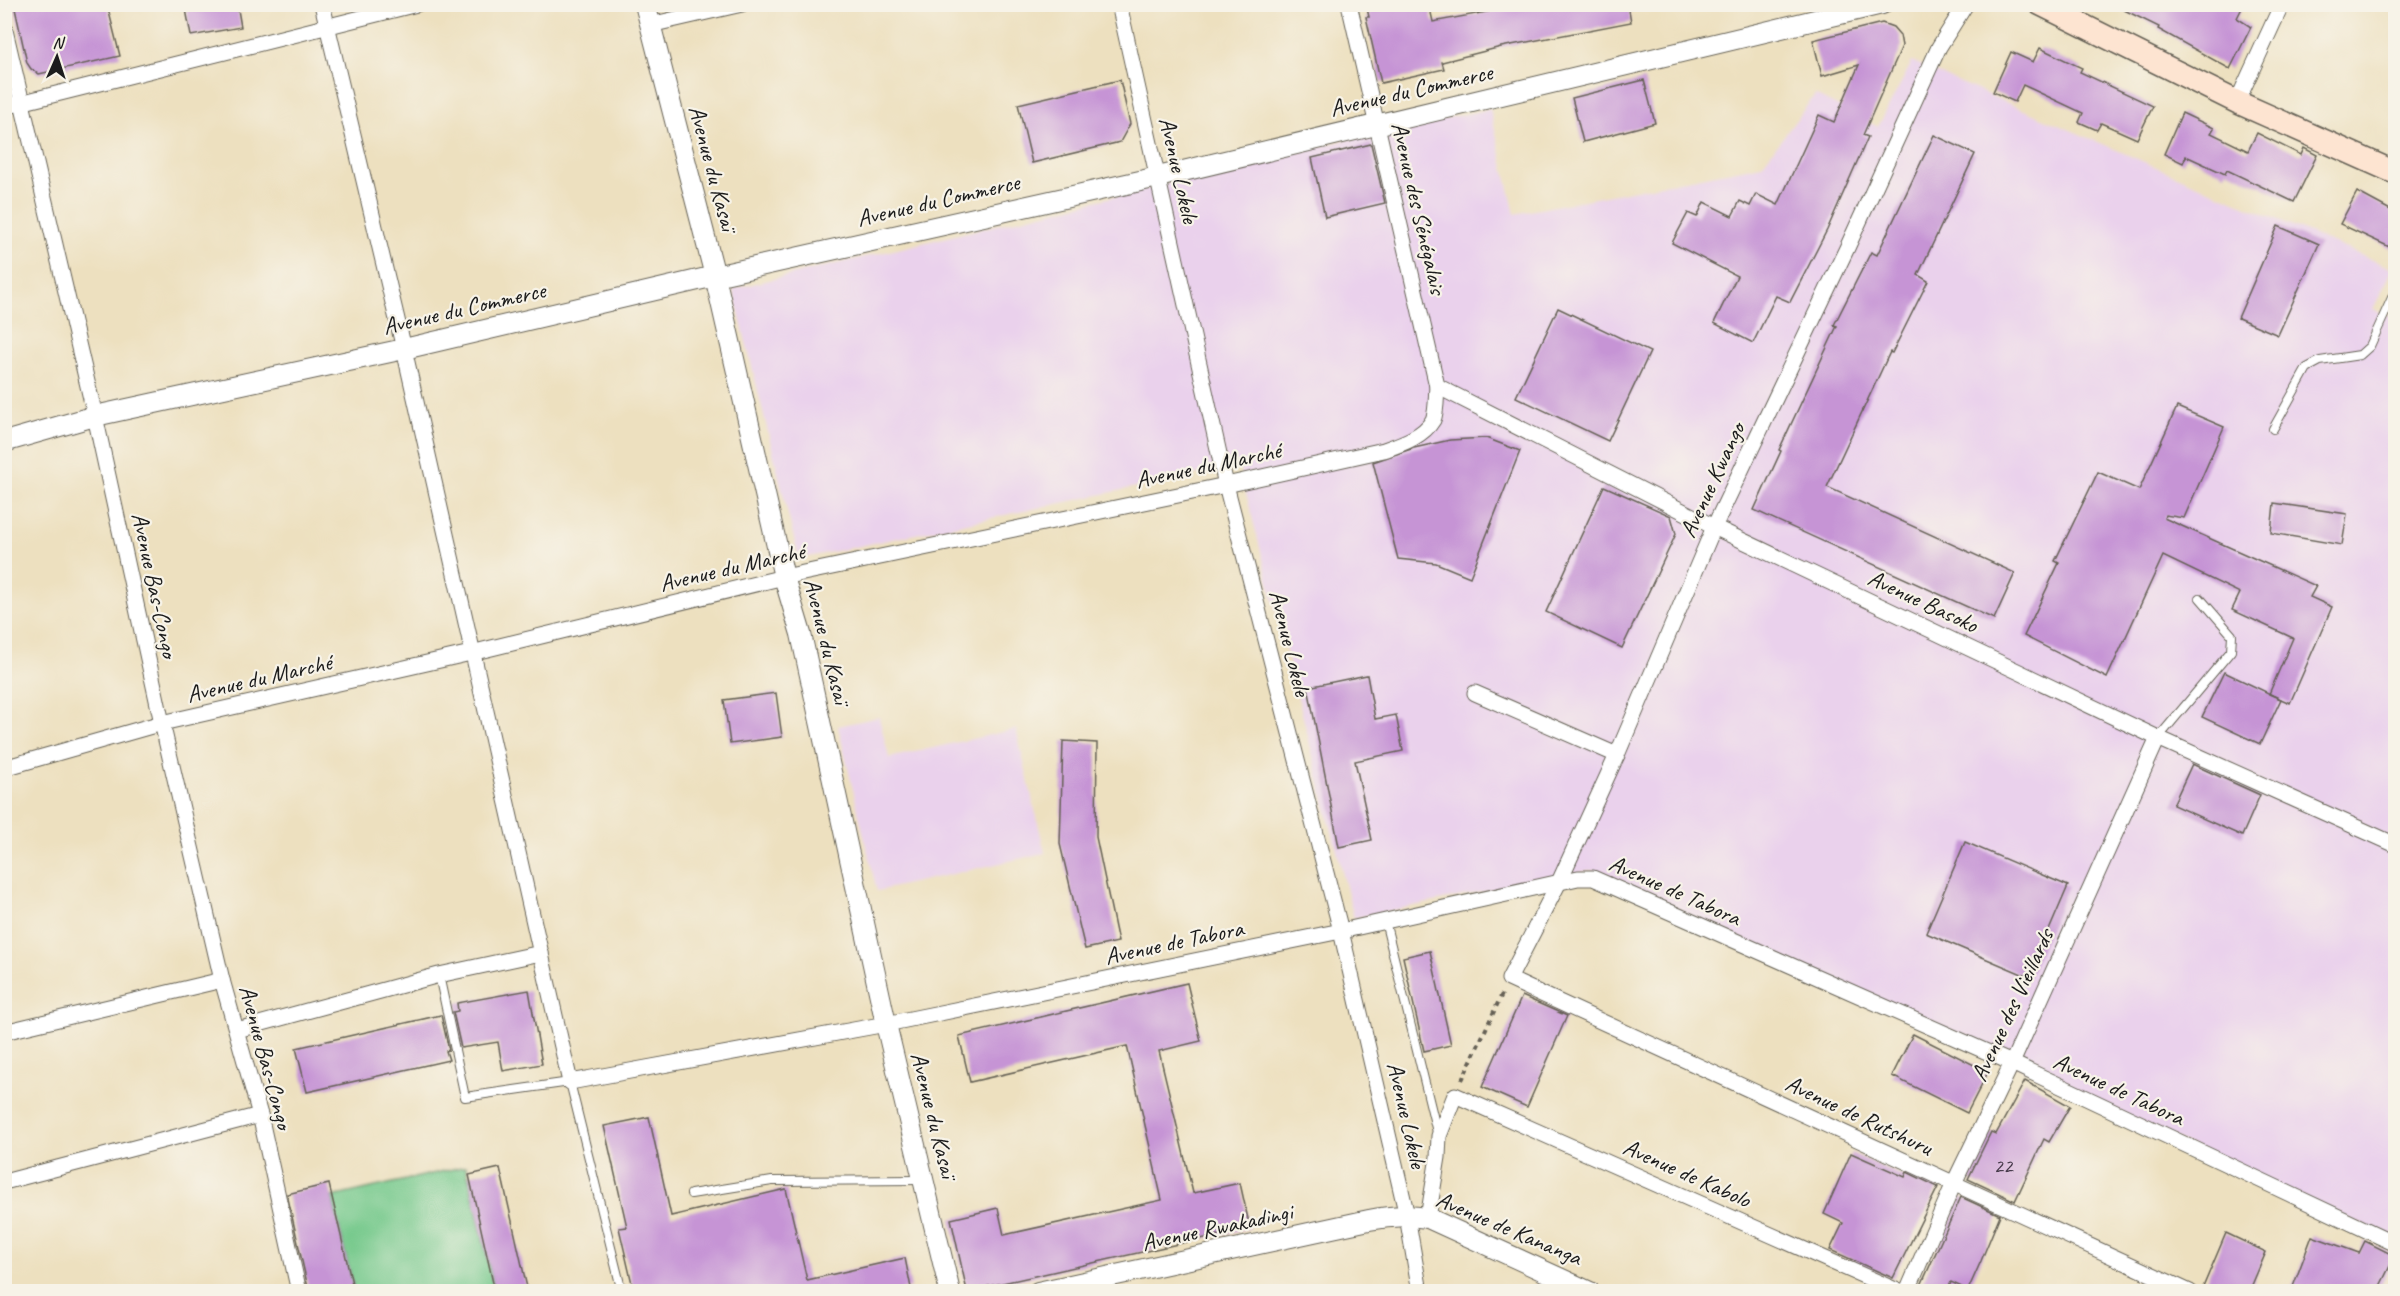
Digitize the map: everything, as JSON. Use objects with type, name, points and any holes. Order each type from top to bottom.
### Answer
[{"type":"main road","points":[[2040,4],[2237,102],[2396,173]]},
{"type":"street","points":[[322,4],[404,349],[471,653],[570,1082]]},
{"type":"street","points":[[4,107],[417,4]]},
{"type":"street","name":"Avenue du Kasaï","points":[[645,4],[715,276],[784,577],[801,634],[886,1024],[950,1292]]},
{"type":"street","points":[[650,25],[742,4]]},
{"type":"street","name":"Avenue Lokele","points":[[1119,4],[1226,485],[1341,931],[1407,1216],[1420,1292]]},
{"type":"street","name":"Avenue des Sénégalais","points":[[1349,4],[1437,386]]},
{"type":"street","name":"Avenue du Commerce","points":[[4,442],[94,416],[404,349],[715,276],[1158,177],[1882,4]]},
{"type":"street","name":"Avenue Kwango","points":[[1509,979],[1559,882],[1617,755],[1714,527],[1852,238],[1939,47],[1966,4]]},
{"type":"street","points":[[2237,102],[2282,4]]},
{"type":"street","name":"Avenue Bas-Congo","points":[[4,26],[162,723],[222,980],[260,1115],[299,1292]]},
{"type":"street","name":"Avenue Basoko","points":[[1437,386],[1714,527],[2158,738],[2396,845]]},
{"type":"street","name":"Avenue du Marché","points":[[4,768],[162,723],[471,653],[784,577],[1384,450],[1408,442],[1425,428],[1433,418],[1437,386]]},
{"type":"street","points":[[1475,693],[1617,755]]},
{"type":"street","name":"Avenue des Vieillards","points":[[1907,1292],[1954,1183],[2012,1063],[2158,738]]},
{"type":"street","name":"Avenue de Tabora","points":[[570,1082],[886,1024],[1341,931],[1559,882],[1593,878],[2012,1063],[2396,1244]]},
{"type":"street","points":[[237,1030],[439,975],[541,953]]},
{"type":"street","name":"Avenue de Rutshuru","points":[[1509,979],[2190,1292]]},
{"type":"street","points":[[4,1032],[222,980]]},
{"type":"street","points":[[1428,1218],[1438,1157],[1438,1136],[1455,1095]]},
{"type":"street","name":"Avenue de Kabolo","points":[[1455,1095],[1900,1292]]},
{"type":"street","points":[[4,1182],[260,1115]]},
{"type":"street","name":"Avenue de Kananga","points":[[1407,1216],[1428,1218],[1590,1292]]},
{"type":"street","name":"Avenue Rwakadingi","points":[[1038,1292],[1369,1220],[1407,1216]]},
{"type":"lane","points":[[2272,429],[2307,368],[2320,361],[2360,355],[2370,346],[2396,289]]},
{"type":"lane","points":[[2158,738],[2231,651],[2232,635],[2200,598]]},
{"type":"lane","points":[[1385,921],[1438,1136]]},
{"type":"lane","points":[[439,975],[465,1097],[570,1082],[621,1292]]},
{"type":"lane","points":[[691,1194],[772,1180],[924,1180]]},
{"type":"path","points":[[1455,1095],[1509,979]]},
{"type":"shaded area","points":[[1912,62],[2393,269],[2373,309],[2396,318],[2395,1240],[1591,870],[1354,918],[1239,465],[799,559],[733,289],[1367,135],[1490,109],[1515,214],[1762,165],[1815,95],[1878,127]]},
{"type":"shaded area","points":[[879,717],[889,758],[1016,729],[1045,853],[877,891],[838,726]]},
{"type":"green space","points":[[466,1166],[495,1291],[354,1291],[332,1197]]},
{"type":"building","points":[[14,4],[107,4],[120,56],[39,74],[27,63]]},
{"type":"building","points":[[185,4],[237,4],[241,27],[191,36]]},
{"type":"building","points":[[1366,4],[1429,4],[1433,22],[1503,9],[1502,4],[1628,4],[1631,22],[1501,47],[1442,62],[1444,69],[1381,83],[1366,17],[1369,17]]},
{"type":"building","points":[[2112,4],[2244,4],[2237,18],[2251,27],[2230,69],[2158,29],[2159,27]]},
{"type":"building","points":[[1882,23],[1893,27],[1900,35],[1902,46],[1863,135],[1868,137],[1827,230],[1790,302],[1776,296],[1753,343],[1714,323],[1737,276],[1672,243],[1688,213],[1697,217],[1704,202],[1732,216],[1740,201],[1750,206],[1756,194],[1778,205],[1819,115],[1834,122],[1859,65],[1822,76],[1813,40]]},
{"type":"building","points":[[2040,48],[2082,68],[2080,72],[2153,106],[2137,139],[2101,123],[2097,130],[2079,122],[2083,113],[2023,85],[2015,102],[1993,92],[2011,52],[2033,62]]},
{"type":"building","points":[[1120,80],[1130,124],[1120,142],[1032,163],[1018,104]]},
{"type":"building","points":[[1644,80],[1655,123],[1583,142],[1572,98]]},
{"type":"building","points":[[2182,113],[2214,128],[2211,133],[2248,151],[2257,133],[2301,155],[2304,148],[2317,155],[2294,202],[2227,170],[2225,174],[2186,156],[2183,163],[2164,154]]},
{"type":"building","points":[[1934,135],[1975,154],[1918,275],[1928,281],[1892,353],[1890,352],[1827,487],[2015,573],[1994,619],[1754,510],[1781,451],[1779,450],[1837,326],[1834,325],[1871,252],[1877,255]]},
{"type":"building","points":[[1371,144],[1385,203],[1325,217],[1312,158]]},
{"type":"building","points":[[2357,192],[2396,213],[2396,250],[2340,224]]},
{"type":"building","points":[[2278,226],[2319,244],[2278,335],[2238,318]]},
{"type":"building","points":[[1558,308],[1650,352],[1608,441],[1516,397]]},
{"type":"building","points":[[2177,407],[2224,427],[2184,518],[2165,515],[2164,518],[2316,586],[2310,597],[2332,607],[2290,703],[2269,694],[2293,638],[2232,610],[2240,593],[2163,556],[2107,678],[2024,636],[2059,563],[2055,561],[2098,472],[2139,490]]},
{"type":"building","points":[[1486,438],[1520,451],[1470,577],[1436,563],[1398,559],[1373,462],[1414,448],[1450,440]]},
{"type":"building","points":[[1604,486],[1671,516],[1676,534],[1622,648],[1546,612]]},
{"type":"building","points":[[2274,503],[2347,514],[2342,545],[2271,533]]},
{"type":"building","points":[[2224,672],[2281,699],[2260,744],[2202,717]]},
{"type":"building","points":[[1367,675],[1375,719],[1396,715],[1403,751],[1355,761],[1372,840],[1339,847],[1308,687]]},
{"type":"building","points":[[776,693],[782,737],[730,744],[724,700]]},
{"type":"building","points":[[1063,741],[1097,743],[1096,837],[1118,942],[1085,949],[1060,844]]},
{"type":"building","points":[[2192,764],[2260,795],[2242,836],[2173,805]]},
{"type":"building","points":[[1965,842],[2068,886],[2029,977],[1926,933]]},
{"type":"building","points":[[1430,951],[1451,1045],[1424,1051],[1403,957]]},
{"type":"building","points":[[1187,983],[1201,1041],[1159,1051],[1193,1193],[1240,1183],[1250,1228],[967,1291],[951,1219],[998,1208],[1004,1235],[1162,1200],[1127,1046],[970,1082],[959,1036]]},
{"type":"building","points":[[529,990],[542,1064],[503,1071],[498,1042],[461,1048],[453,1012],[458,1011],[457,1003]]},
{"type":"building","points":[[1522,996],[1567,1016],[1527,1107],[1482,1087]]},
{"type":"building","points":[[441,1015],[449,1060],[307,1092],[296,1048]]},
{"type":"building","points":[[1913,1034],[1988,1072],[1967,1113],[1892,1076]]},
{"type":"building","points":[[2025,1081],[2070,1106],[2049,1142],[2044,1139],[2015,1201],[1968,1179],[1991,1132],[1996,1134]]},
{"type":"building","points":[[649,1117],[671,1216],[786,1189],[807,1280],[905,1258],[911,1288],[894,1292],[634,1292],[619,1228],[627,1227],[604,1126]]},
{"type":"building","points":[[1851,1153],[1905,1177],[1907,1172],[1938,1187],[1893,1278],[1830,1250],[1843,1223],[1824,1214]]},
{"type":"building","points":[[500,1168],[528,1292],[495,1292],[469,1175]]},
{"type":"building","points":[[329,1184],[354,1292],[309,1292],[287,1194]]},
{"type":"building","points":[[1961,1197],[2000,1215],[1968,1290],[1951,1282],[1947,1292],[1918,1292]]},
{"type":"building","points":[[2226,1233],[2266,1252],[2249,1292],[2201,1292]]},
{"type":"building","points":[[2312,1236],[2359,1253],[2365,1241],[2395,1256],[2377,1292],[2291,1292]]}]
